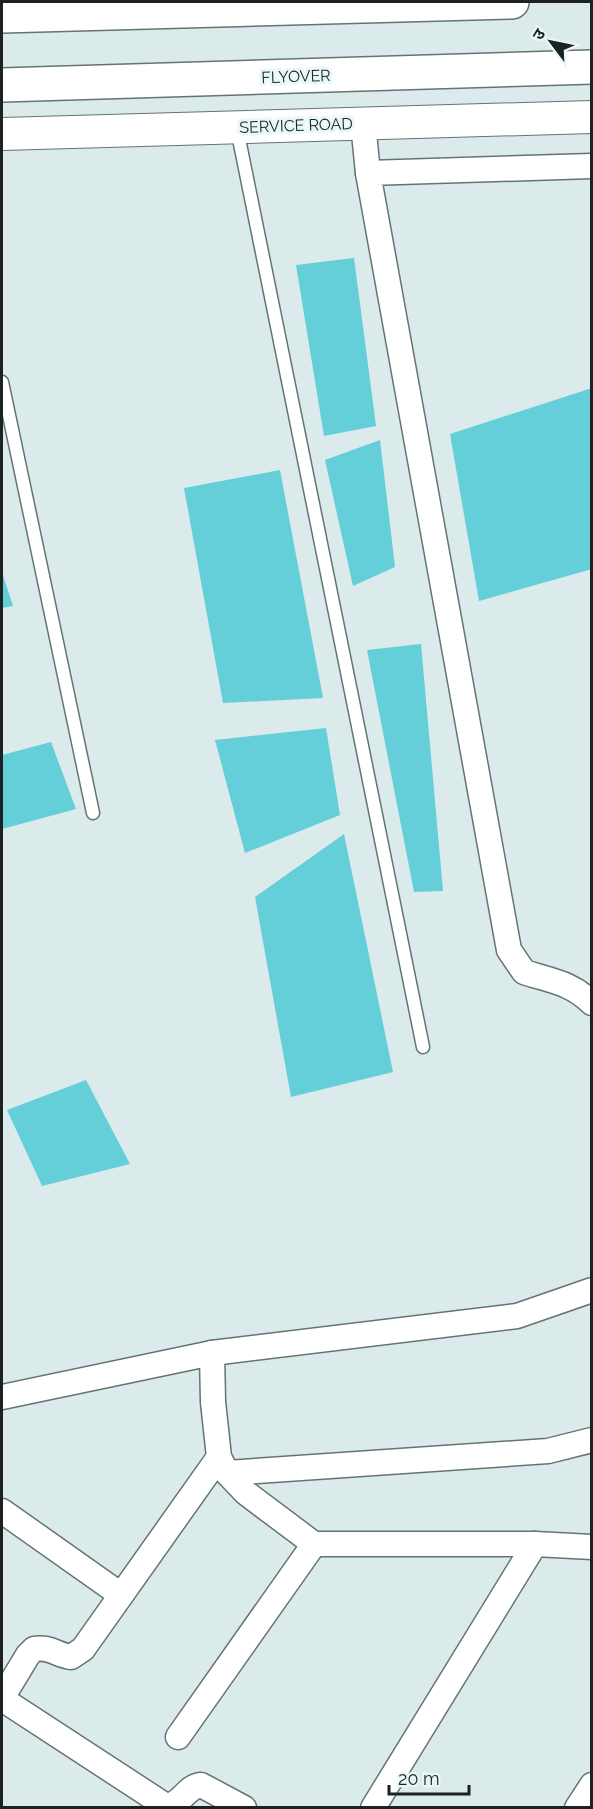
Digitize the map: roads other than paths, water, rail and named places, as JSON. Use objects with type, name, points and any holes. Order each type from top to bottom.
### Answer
[{"type":"highway","points":[[2,16],[512,2]]},
{"type":"highway","name":"FLYOVER","points":[[2,85],[591,67]]},
{"type":"street","name":"SERVICE ROAD","points":[[2,134],[591,117]]},
{"type":"street","points":[[363,123],[368,173],[509,950],[524,972],[564,983],[580,991],[591,1003]]},
{"type":"street","points":[[368,173],[591,166]]},
{"type":"street","points":[[2,1397],[212,1353],[517,1316],[591,1290]]},
{"type":"street","points":[[212,1353],[213,1402],[223,1465],[246,1493],[314,1544],[535,1544],[591,1547]]},
{"type":"street","points":[[244,1808],[201,1785],[188,1790],[173,1806],[166,1806],[2,1699],[28,1655],[34,1649],[48,1648],[63,1656],[71,1657],[84,1649],[121,1595],[223,1465],[548,1451],[591,1440]]},
{"type":"street","points":[[2,1511],[121,1595]]},
{"type":"street","points":[[178,1737],[314,1544]]},
{"type":"street","points":[[373,1808],[535,1544]]},
{"type":"street","points":[[577,1808],[591,1785]]},
{"type":"lane","points":[[236,128],[423,1047]]},
{"type":"lane","points":[[2,382],[93,813]]}]
